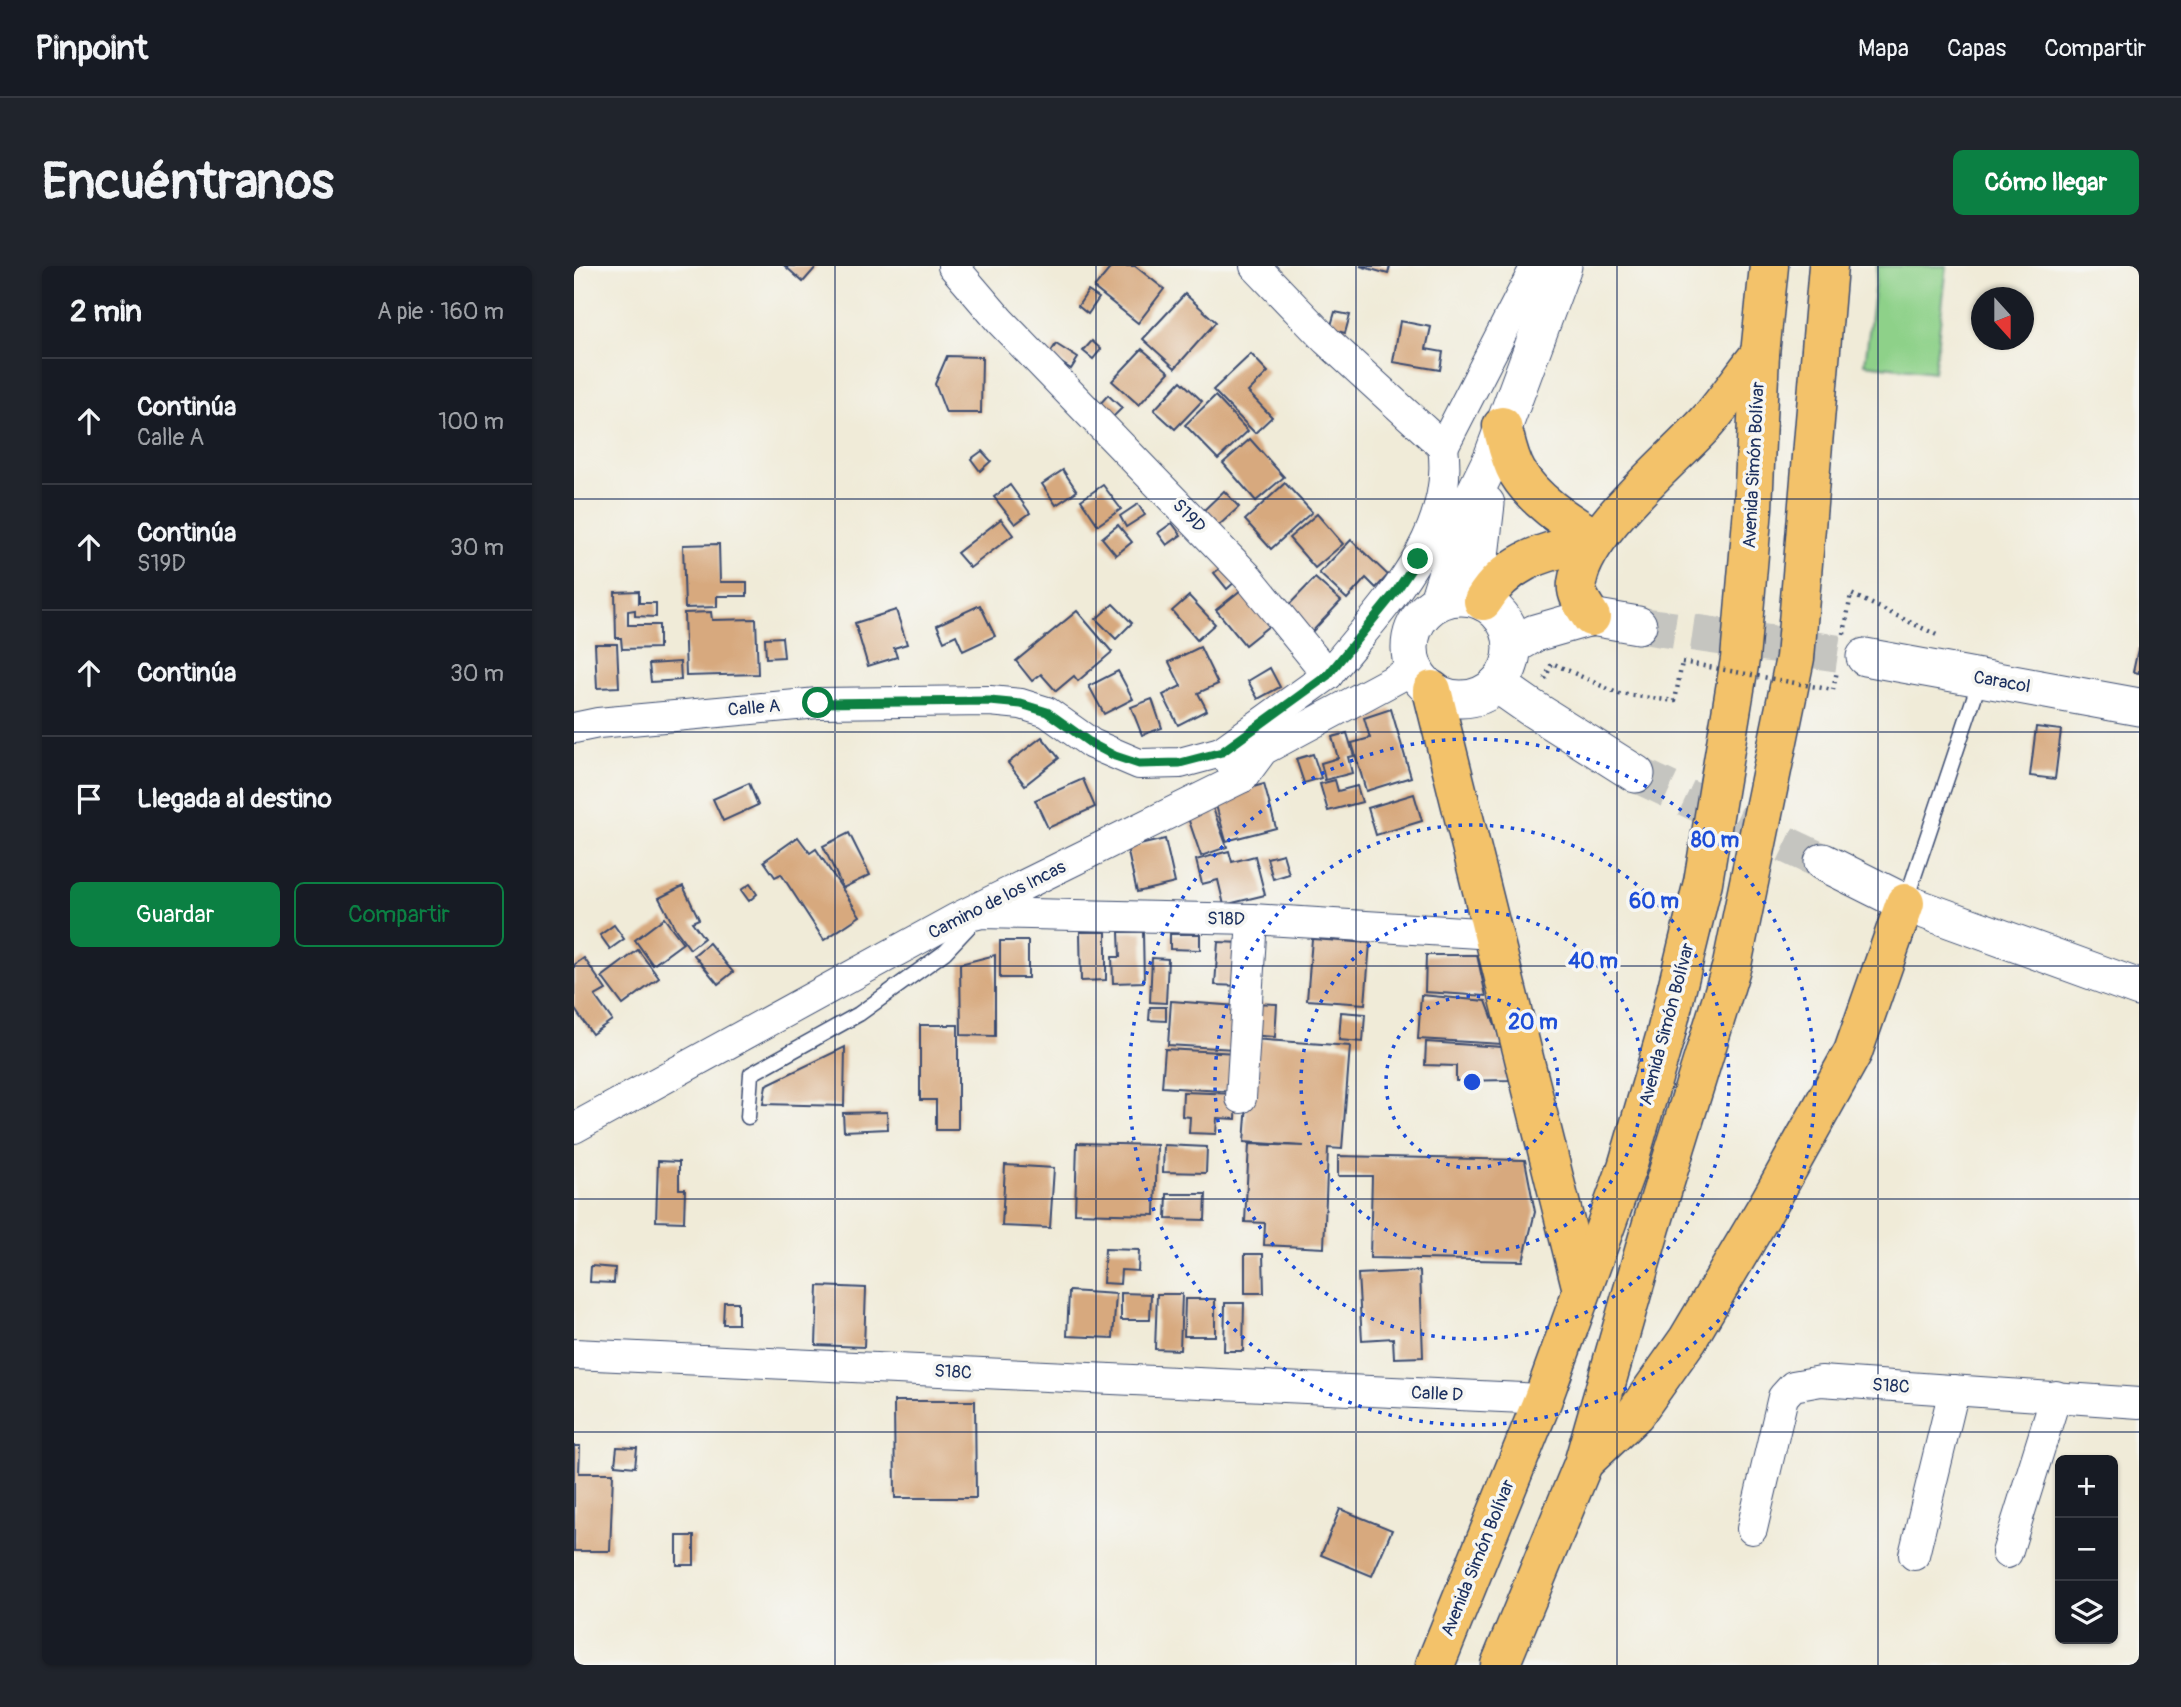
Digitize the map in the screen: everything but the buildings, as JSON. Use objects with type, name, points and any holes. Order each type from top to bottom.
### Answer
[{"type":"highway","name":"Avenida Simón Bolívar","points":[[1435,1665],[1543,1399],[1631,1154],[1665,1037],[1703,882],[1740,659],[1760,354],[1769,266]]},
{"type":"highway","points":[[1500,1665],[1583,1464],[1651,1227],[1732,965],[1792,677],[1828,266]]},
{"type":"highway","points":[[1591,617],[1581,602],[1576,585],[1596,539],[1709,421],[1760,354]]},
{"type":"highway","points":[[1497,442],[1509,453],[1518,473],[1538,499],[1596,539]]},
{"type":"highway","points":[[1480,600],[1504,574],[1522,562],[1596,539]]},
{"type":"highway","points":[[1423,679],[1494,934],[1582,1290]]},
{"type":"highway","points":[[1583,1464],[1635,1414],[1688,1339],[1770,1201],[1853,1052],[1905,902]]},
{"type":"street","name":"S19D","points":[[953,266],[1000,321],[1248,577],[1328,675]]},
{"type":"street","points":[[1255,266],[1326,340],[1443,447]]},
{"type":"street","points":[[1243,777],[1222,752],[1328,675],[1397,590],[1418,559],[1440,505],[1446,470],[1443,447],[1536,266]]},
{"type":"street","points":[[1438,601],[1466,511],[1497,442],[1563,266]]},
{"type":"street","points":[[1480,600],[1479,565],[1497,442]]},
{"type":"street","points":[[1453,597],[1480,600],[1495,608],[1505,619],[1511,632],[1513,646],[1506,673],[1497,684],[1478,696],[1466,699],[1442,696],[1423,679],[1410,653],[1410,638],[1416,623],[1426,610],[1438,601],[1453,597]]},
{"type":"street","points":[[1513,646],[1535,633],[1591,617],[1638,625]]},
{"type":"street","name":"Caracol","points":[[1865,657],[2139,707]]},
{"type":"street","name":"Camino de los Incas","points":[[574,1128],[970,916],[1243,777],[1263,750],[1423,679]]},
{"type":"street","points":[[1497,684],[1636,774]]},
{"type":"street","name":"Calle A","points":[[574,729],[598,723],[818,703],[990,701],[1021,704],[1047,712],[1092,744],[1139,764],[1180,763],[1222,752]]},
{"type":"street","points":[[1823,862],[1905,902],[2139,988]]},
{"type":"street","name":"S18D","points":[[970,916],[1252,919],[1494,934]]},
{"type":"street","points":[[1241,1098],[1252,919]]},
{"type":"street","name":"S18C","points":[[574,1354],[1331,1389]]},
{"type":"street","name":"S18C","points":[[1752,1529],[1783,1397],[1793,1387],[1821,1381],[2139,1403]]},
{"type":"street","name":"Calle D","points":[[1331,1389],[1543,1399]]},
{"type":"street","points":[[1914,1555],[1954,1390]]},
{"type":"street","points":[[2007,1553],[2056,1396]]},
{"type":"lane","points":[[1905,902],[1981,678]]},
{"type":"lane","points":[[748,1117],[751,1074],[859,1014],[945,952],[970,916]]},
{"type":"path","points":[[1851,594],[1946,639]]},
{"type":"path","points":[[1552,663],[1619,694],[1675,701],[1682,662],[1833,690]]},
{"type":"green space","points":[[1877,266],[1947,266],[1934,372],[1865,364]]},
{"type":"tunnel","points":[[1638,625],[1865,657]]},
{"type":"tunnel","points":[[1636,774],[1823,862]]},
{"type":"route","points":[[818,703],[990,701],[1021,704],[1047,712],[1092,744],[1115,756],[1139,764],[1180,763],[1222,752],[1328,675],[1397,590],[1418,559]]}]
